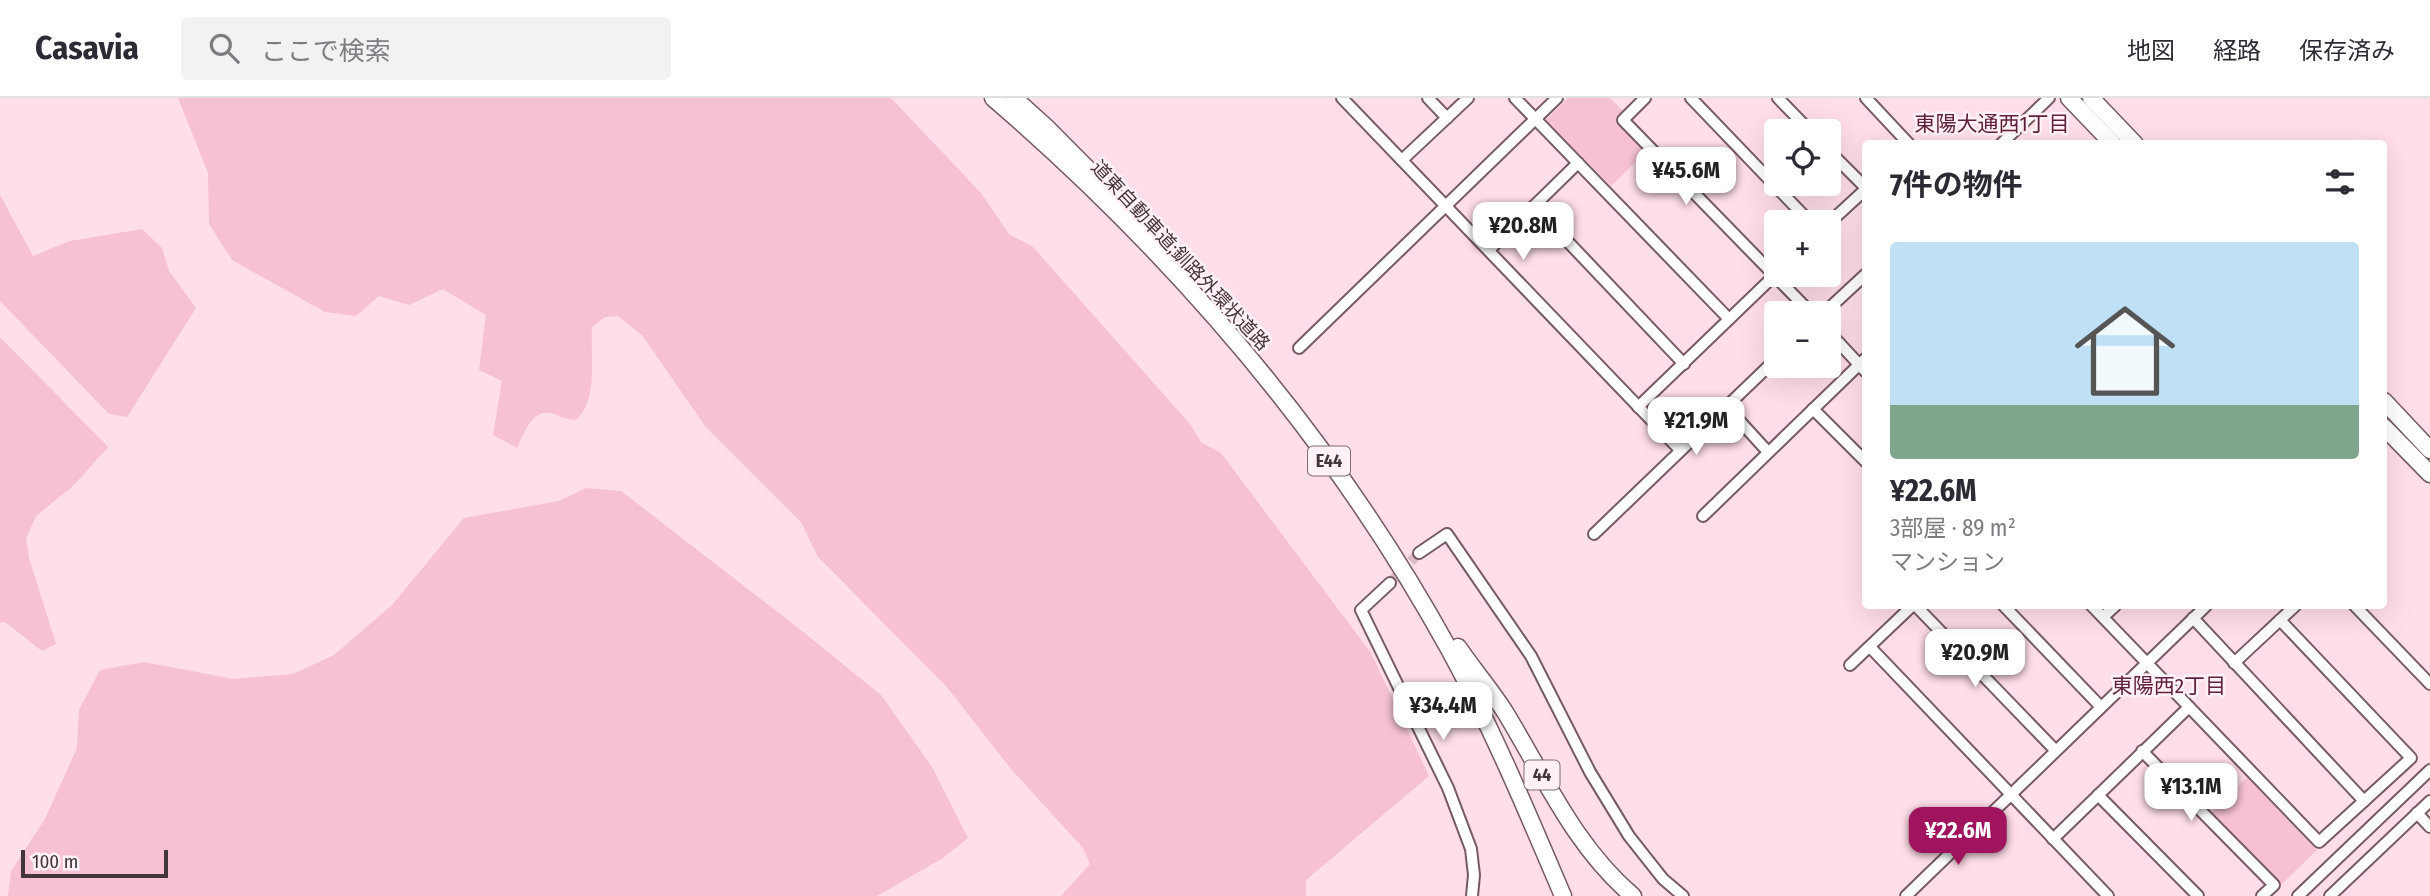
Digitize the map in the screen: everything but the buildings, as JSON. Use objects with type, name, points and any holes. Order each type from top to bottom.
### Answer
[{"type":"highway","name":"道東自動車道;釧路外環状道路","points":[[993,98],[1037,136],[1167,265],[1223,325],[1313,438],[1409,579],[1451,653],[1497,745],[1563,896]]},
{"type":"highway","name":"道東自動車道;釧路外環状道路","points":[[1014,98],[1165,247],[1221,308],[1319,432],[1416,573],[1458,647],[1506,742],[1575,896]]},
{"type":"highway","points":[[2068,98],[2109,140]]},
{"type":"highway","points":[[2091,98],[2131,140]]},
{"type":"highway","points":[[2387,404],[2430,450]]},
{"type":"highway","points":[[2387,433],[2430,474]]},
{"type":"highway","name":"44","points":[[1458,647],[1503,709],[1561,809],[1587,847],[1633,896]]},
{"type":"street","points":[[1342,98],[1680,450]]},
{"type":"street","points":[[1428,98],[1447,118]]},
{"type":"street","points":[[1402,160],[1468,98]]},
{"type":"street","points":[[1515,98],[1729,320]]},
{"type":"street","points":[[1299,348],[1557,98]]},
{"type":"street","points":[[1645,98],[1623,120],[1764,262]]},
{"type":"street","points":[[1691,98],[1798,210]]},
{"type":"street","points":[[1778,98],[1798,119]]},
{"type":"street","points":[[1866,98],[1905,140]]},
{"type":"street","points":[[2005,140],[2049,98]]},
{"type":"street","points":[[1489,250],[1578,163]]},
{"type":"street","points":[[1841,163],[1862,185]]},
{"type":"street","points":[[1841,212],[1862,193]]},
{"type":"street","points":[[1534,206],[1684,364]]},
{"type":"street","points":[[1837,301],[1862,278]]},
{"type":"street","points":[[1638,407],[1764,286]]},
{"type":"street","points":[[1788,287],[1800,301]]},
{"type":"street","points":[[1841,344],[1862,364]]},
{"type":"street","points":[[1703,516],[1813,409],[1862,366]]},
{"type":"street","points":[[1594,534],[1764,370]]},
{"type":"street","points":[[1726,406],[1768,452]]},
{"type":"street","points":[[1813,409],[1862,458]]},
{"type":"street","points":[[2387,429],[2399,418]]},
{"type":"street","points":[[1419,553],[1447,534],[1531,656],[1590,772],[1629,836],[1663,879],[1683,896]]},
{"type":"street","points":[[1390,583],[1362,610],[1447,788],[1471,849],[1474,875],[1472,896]]},
{"type":"street","points":[[1850,665],[1911,609]]},
{"type":"street","points":[[1917,609],[2056,750]]},
{"type":"street","points":[[2007,609],[2100,706]]},
{"type":"street","points":[[2095,609],[2319,842],[2412,758],[2280,620]]},
{"type":"street","points":[[2103,617],[2112,609]]},
{"type":"street","points":[[1906,896],[2203,609]]},
{"type":"street","points":[[2234,663],[2292,609]]},
{"type":"street","points":[[2358,609],[2430,684]]},
{"type":"street","points":[[2193,618],[2364,802]]},
{"type":"street","points":[[1870,647],[2108,896]]},
{"type":"street","points":[[2053,839],[2189,707]]},
{"type":"street","points":[[2143,751],[2274,885],[2262,896]]},
{"type":"street","points":[[2298,896],[2430,770]]},
{"type":"street","points":[[2098,795],[2197,896]]},
{"type":"street","points":[[2330,896],[2430,802]]},
{"type":"street","points":[[2417,813],[2430,827]]},
{"type":"shaded area","points":[[178,98],[891,98],[981,193],[1009,234],[1033,247],[1190,424],[1201,442],[1221,453],[1371,653],[1429,776],[1306,880],[1306,896],[1061,896],[1090,864],[1083,848],[1011,769],[946,686],[818,557],[801,522],[705,426],[642,335],[618,316],[605,317],[592,327],[591,389],[583,411],[576,420],[549,413],[537,416],[528,425],[517,448],[493,435],[502,381],[479,370],[486,315],[443,289],[409,305],[379,296],[356,316],[325,312],[232,260],[209,224],[208,173]]},
{"type":"shaded area","points":[[1568,98],[1610,98],[1623,111],[1615,120],[1646,152],[1611,186],[1546,120]]},
{"type":"shaded area","points":[[0,195],[33,256],[70,241],[142,229],[162,248],[169,271],[196,308],[127,417],[109,414],[0,301]]},
{"type":"shaded area","points":[[0,337],[108,447],[73,486],[36,516],[26,538],[29,558],[56,644],[42,651],[5,622],[0,623]]},
{"type":"shaded area","points":[[586,488],[621,491],[881,695],[932,767],[968,838],[943,858],[877,896],[8,896],[11,871],[45,819],[77,748],[79,710],[100,670],[144,662],[233,679],[293,674],[334,655],[392,605],[464,518],[559,501]]},
{"type":"shaded area","points":[[2247,777],[2317,850],[2282,884],[2212,812]]},
{"type":"tunnel","points":[[1390,583],[1419,553]]},
{"type":"district","name":"東陽大通西1丁目","points":[[1992,124]]},
{"type":"district","name":"東陽西2丁目","points":[[2169,686]]}]
